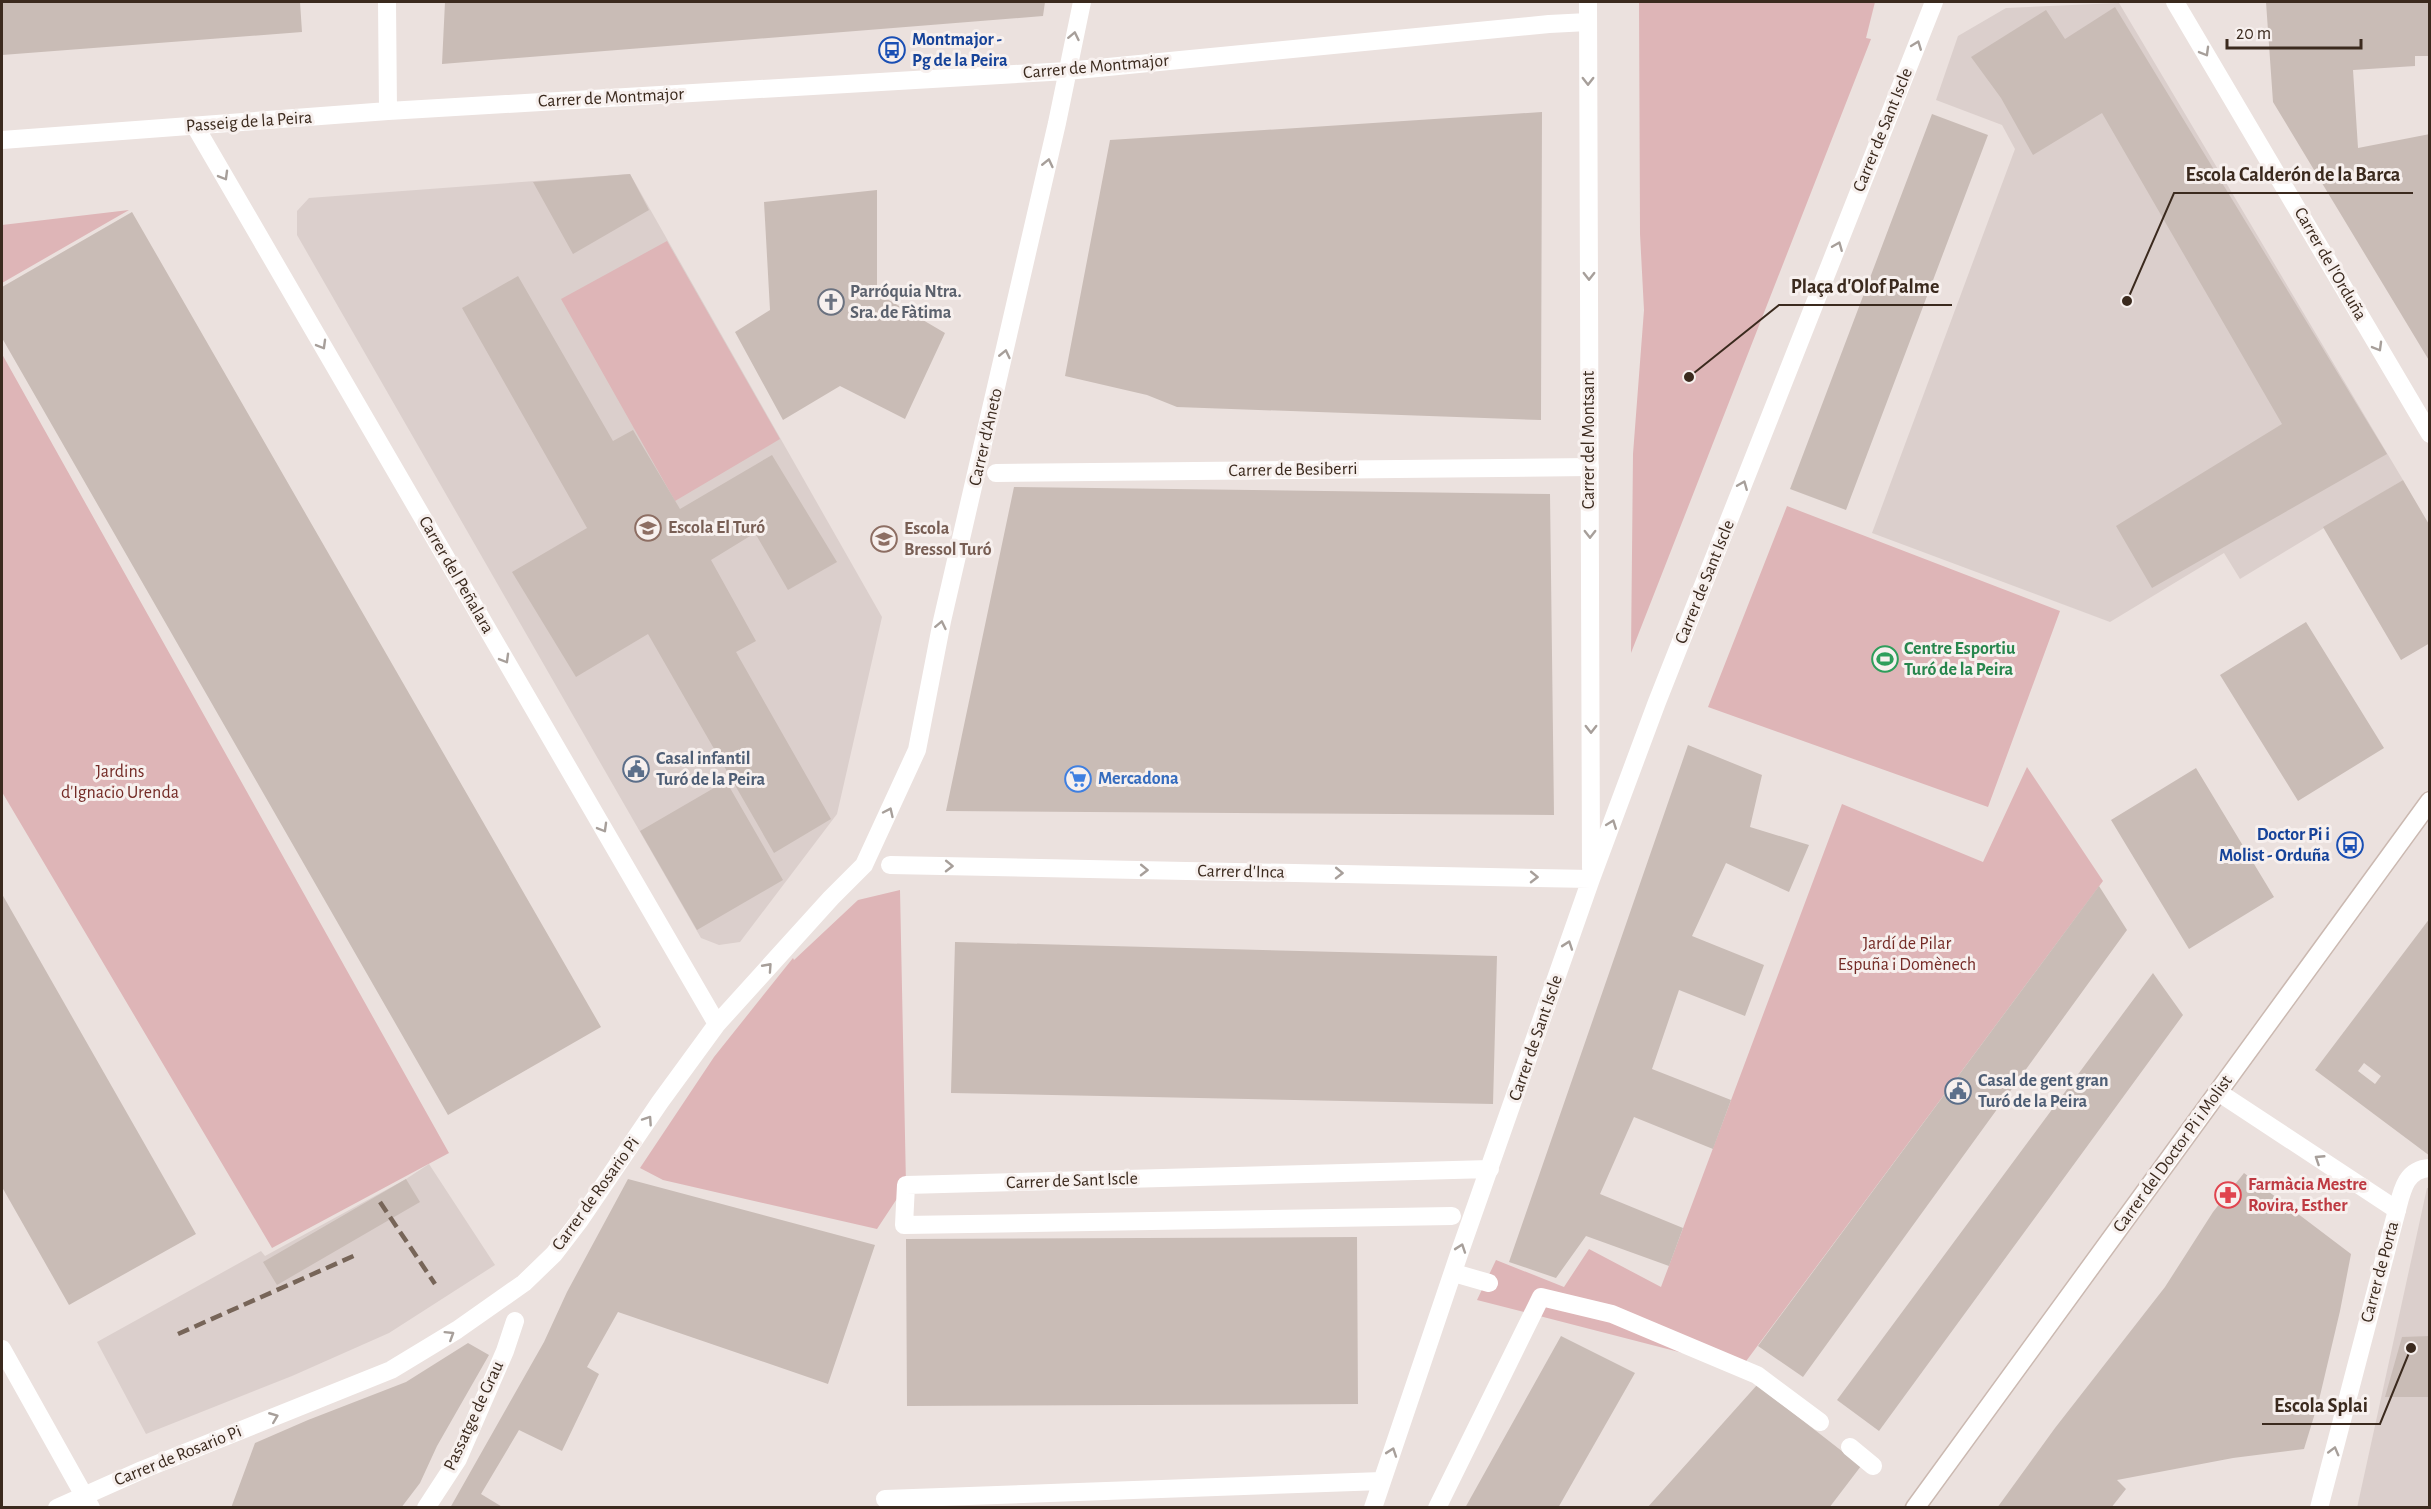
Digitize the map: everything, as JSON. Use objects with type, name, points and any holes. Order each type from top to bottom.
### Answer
[{"type":"street","points":[[387,2],[388,111]]},
{"type":"street","name":"Carrer d'Aneto","points":[[864,865],[917,750],[942,621],[980,462],[1082,2]]},
{"type":"street","name":"Carrer del Montsant","points":[[1588,2],[1591,879]]},
{"type":"street","name":"Carrer de Sant Iscle","points":[[1373,1508],[1459,1254],[1591,879],[1657,702],[1934,2]]},
{"type":"street","name":"Carrer de l'Orduña","points":[[2175,2],[2430,434]]},
{"type":"street","name":"Carrer de Montmajor","points":[[388,111],[1067,71],[1588,22]]},
{"type":"street","name":"Passeig de la Peira","points":[[2,140],[388,111]]},
{"type":"street","name":"Carrer del Peñalara","points":[[195,126],[717,1024]]},
{"type":"street","name":"Carrer de Besiberri","points":[[996,473],[1590,467]]},
{"type":"street","name":"Carrer del Doctor Pi i Molist","points":[[1915,1508],[2430,801]]},
{"type":"street","name":"Carrer de Rosario Pi","points":[[57,1508],[87,1501],[391,1370],[457,1330],[524,1283],[554,1254],[580,1220],[660,1102],[717,1024],[831,898],[864,865]]},
{"type":"street","name":"Carrer d'Inca","points":[[891,865],[1591,879]]},
{"type":"street","name":"Carrer de Porta","points":[[2218,1092],[2397,1210],[2319,1508]]},
{"type":"street","points":[[2397,1210],[2405,1182],[2420,1168],[2430,1168]]},
{"type":"street","name":"Carrer de Sant Iscle","points":[[1452,1216],[904,1225],[906,1185],[1490,1169]]},
{"type":"street","points":[[1454,1273],[1489,1284]]},
{"type":"street","points":[[1437,1508],[1541,1297],[1612,1314],[1757,1375],[1820,1422]]},
{"type":"street","name":"Passatge de Grau","points":[[426,1508],[458,1459],[505,1351],[515,1321]]},
{"type":"street","points":[[2,1349],[87,1501]]},
{"type":"street","points":[[1850,1447],[1873,1466]]},
{"type":"street","points":[[885,1499],[1382,1481]]},
{"type":"shaded area","points":[[2119,3],[2403,480],[2240,579],[2224,553],[2110,622],[1872,533],[2015,149],[2002,125],[1936,100],[1958,36],[2006,8]]},
{"type":"shaded area","name":"Escola El Turó","points":[[630,174],[882,617],[837,814],[740,942],[719,945],[701,938],[297,235],[297,211],[309,198]]},
{"type":"shaded area","points":[[429,1164],[495,1265],[389,1333],[292,1376],[146,1434],[97,1342],[261,1251],[265,1256],[406,1179]]},
{"type":"shaded area","points":[[2427,1188],[2429,1188],[2429,1507],[2357,1508]]},
{"type":"green space","points":[[1639,2],[1875,2],[1866,38],[1871,39],[1631,653],[1633,454],[1644,310],[1640,234]]},
{"type":"green space","points":[[129,210],[2,283],[2,225]]},
{"type":"green space","points":[[667,241],[780,439],[675,501],[561,299]]},
{"type":"green space","name":"Jardins d'Ignacio Urenda","points":[[2,354],[449,1153],[272,1248],[2,792]]},
{"type":"green space","name":"Centre Esportiu Turó de la Peira","points":[[1787,506],[2060,611],[1988,807],[1708,707]]},
{"type":"green space","name":"Jardí de Pilar Espuña i Domènech","points":[[2027,767],[2103,881],[1741,1368],[1477,1300],[1496,1260],[1564,1287],[1589,1249],[1661,1287],[1842,804],[1983,862]]},
{"type":"green space","points":[[900,890],[906,1185],[877,1229],[663,1180],[640,1168],[714,1057],[793,958],[794,960],[858,900]]},
{"type":"building","points":[[2,2],[300,2],[302,32],[2,55]]},
{"type":"building","points":[[445,2],[1045,2],[1043,16],[442,64]]},
{"type":"building","points":[[2266,2],[2430,2],[2430,56],[2415,56],[2415,66],[2353,70],[2358,148],[2430,134],[2430,362],[2273,102]]},
{"type":"building","points":[[2115,7],[2387,454],[2152,588],[2116,526],[2282,424],[2102,113],[2033,155],[2001,98],[1971,57],[2046,10],[2065,39]]},
{"type":"building","points":[[1542,112],[1541,420],[1177,407],[1147,395],[1065,376],[1110,140]]},
{"type":"building","points":[[1932,114],[1988,135],[1846,510],[1790,489]]},
{"type":"building","points":[[630,174],[649,210],[573,254],[533,182]]},
{"type":"building","name":"Parróquia Ntra. Sra. de Fàtima","points":[[877,190],[877,293],[945,333],[905,419],[840,386],[783,420],[735,332],[770,310],[764,202]]},
{"type":"building","points":[[132,212],[601,1027],[448,1115],[2,338],[2,287]]},
{"type":"building","points":[[518,276],[613,441],[633,430],[680,509],[772,455],[837,562],[788,590],[755,533],[711,560],[756,641],[736,652],[831,819],[774,853],[648,634],[576,677],[512,572],[587,528],[462,308]]},
{"type":"building","points":[[2403,480],[2430,526],[2430,643],[2401,660],[2323,527]]},
{"type":"building","points":[[1014,487],[1550,494],[1554,815],[946,811]]},
{"type":"building","points":[[2306,622],[2384,748],[2298,801],[2220,675]]},
{"type":"building","points":[[1688,745],[1762,775],[1750,827],[1809,845],[1789,892],[1726,863],[1692,936],[1764,965],[1745,1016],[1679,990],[1652,1069],[1731,1100],[1713,1149],[1634,1117],[1600,1194],[1683,1228],[1669,1266],[1586,1236],[1556,1278],[1509,1262]]},
{"type":"building","points":[[2196,768],[2274,897],[2189,949],[2111,820]]},
{"type":"building","points":[[726,781],[783,880],[697,930],[640,831]]},
{"type":"building","points":[[2099,886],[2127,930],[1803,1377],[1758,1346]]},
{"type":"building","points":[[2,894],[196,1234],[69,1305],[2,1187]]},
{"type":"building","points":[[2430,918],[2430,1156],[2315,1070]],"holes":[[[2364,1063],[2381,1076],[2375,1084],[2358,1071]]]},
{"type":"building","points":[[955,942],[1497,956],[1493,1104],[951,1093]]},
{"type":"building","points":[[2153,973],[2183,1015],[1879,1431],[1837,1400]]},
{"type":"building","points":[[2244,1173],[2351,1254],[2319,1400],[2304,1449],[2233,1458],[2117,1480],[2126,1489],[2111,1508],[1997,1508],[2055,1428],[2165,1287],[2213,1212]]},
{"type":"building","points":[[406,1179],[420,1202],[277,1285],[263,1262]]},
{"type":"building","points":[[628,1179],[875,1245],[828,1384],[618,1312],[587,1367],[599,1374],[562,1451],[519,1430],[481,1494],[504,1508],[450,1508],[544,1342],[567,1292]]},
{"type":"building","points":[[1357,1237],[1358,1404],[907,1406],[906,1239]]},
{"type":"building","points":[[1561,1336],[1635,1373],[1558,1508],[1465,1508]]},
{"type":"building","points":[[2430,1336],[2430,1397],[2385,1397],[2402,1337]]},
{"type":"building","points":[[468,1343],[489,1355],[437,1446],[420,1483],[401,1508],[231,1508],[255,1443],[406,1382]]},
{"type":"building","points":[[1757,1385],[1861,1466],[1829,1508],[1647,1508]]},
{"type":"railway","points":[[380,1202],[435,1284]]},
{"type":"railway","points":[[178,1334],[358,1254]]},
{"type":"place","name":"Montmajor - Pg de la Peira","points":[[892,50]]},
{"type":"place","name":"Escola Calderón de la Barca","points":[[2127,301]]},
{"type":"place","name":"Parróquia Ntra. Sra. de Fàtima","points":[[831,302]]},
{"type":"place","name":"Plaça d'Olof Palme","points":[[1689,377]]},
{"type":"place","name":"Escola El Turó","points":[[648,528]]},
{"type":"place","name":"Escola Bressol Turó","points":[[884,539]]},
{"type":"place","name":"Centre Esportiu Turó de la Peira","points":[[1885,659]]},
{"type":"place","name":"Casal infantil Turó de la Peira","points":[[636,769]]},
{"type":"place","name":"Mercadona","points":[[1078,779]]},
{"type":"place","name":"Doctor Pi i Molist - Orduña","points":[[2350,845]]},
{"type":"place","name":"Casal de gent gran Turó de la Peira","points":[[1958,1091]]},
{"type":"place","name":"Farmàcia Mestre Rovira, Esther","points":[[2228,1195]]},
{"type":"place","name":"Escola Splai","points":[[2411,1348]]}]
